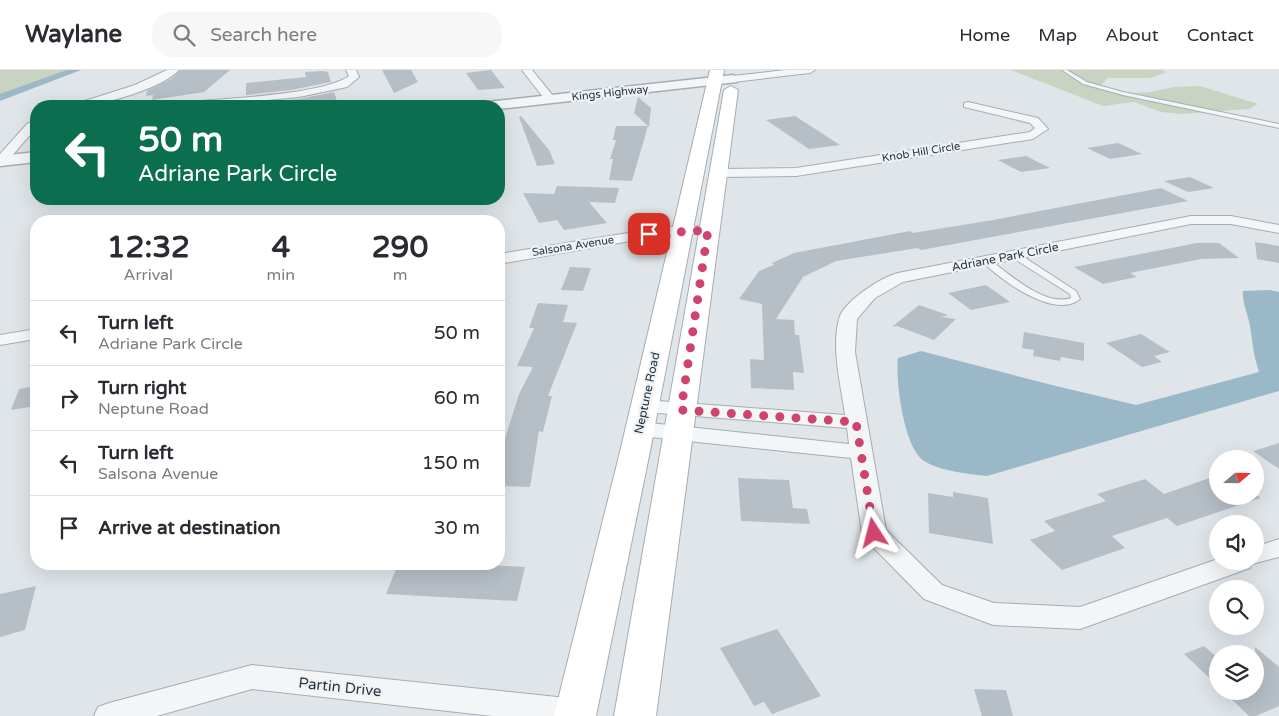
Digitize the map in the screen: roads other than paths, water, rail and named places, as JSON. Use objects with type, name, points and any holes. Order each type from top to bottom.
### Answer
[{"type":"main road","name":"Neptune Road","points":[[576,714],[642,417],[695,230],[718,173],[734,74]]},
{"type":"main road","name":"Neptune Road","points":[[635,716],[679,422],[695,230],[716,76]]},
{"type":"street","points":[[95,100],[146,85],[174,70]]},
{"type":"street","points":[[237,100],[299,94],[343,85],[354,76],[351,70]]},
{"type":"street","points":[[527,70],[550,99]]},
{"type":"street","points":[[734,74],[810,70]]},
{"type":"street","name":"Kings Highway","points":[[505,104],[734,74]]},
{"type":"street","name":"Knob Hill Circle","points":[[718,173],[796,172],[1033,135],[1042,129],[1034,120],[1026,117],[968,105]]},
{"type":"street","points":[[1,161],[30,127]]},
{"type":"street","points":[[1,161],[30,158]]},
{"type":"street","name":"Adriane Park Circle","points":[[1216,570],[1080,618],[993,614],[933,592],[874,533],[846,352],[848,318],[869,294],[898,278],[1191,220],[1231,220],[1279,229]]},
{"type":"street","name":"Salsona Avenue","points":[[505,257],[665,231],[695,230]]},
{"type":"street","points":[[0,340],[30,335]]},
{"type":"street","points":[[642,417],[861,452]]},
{"type":"street","points":[[679,422],[856,422]]},
{"type":"street","points":[[1264,553],[1279,548]]},
{"type":"street","name":"Partin Drive","points":[[109,716],[252,677],[576,714]]},
{"type":"lane","points":[[1064,70],[1085,83],[1123,93],[1279,126]]},
{"type":"lane","points":[[986,261],[1041,299],[1062,303],[1076,299],[1073,293],[1016,256]]},
{"type":"water","points":[[1270,290],[1279,292],[1279,391],[987,476],[954,472],[924,461],[917,454],[911,443],[902,413],[897,368],[898,358],[921,351],[1136,405],[1259,372],[1243,300],[1243,291]]},
{"type":"waterway","points":[[0,98],[76,70]]}]
